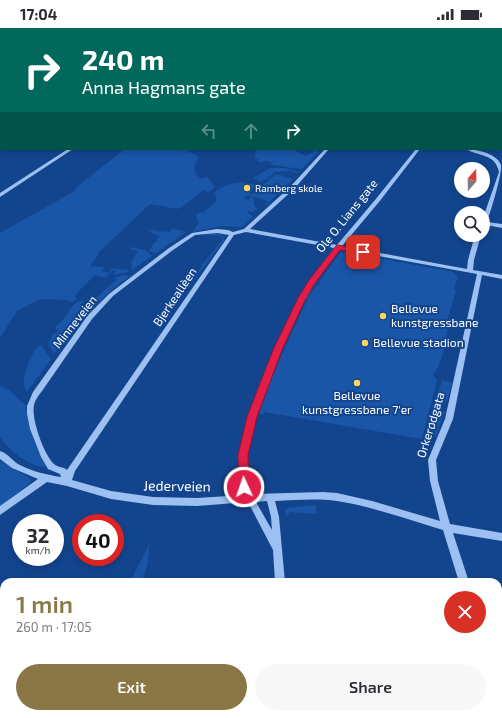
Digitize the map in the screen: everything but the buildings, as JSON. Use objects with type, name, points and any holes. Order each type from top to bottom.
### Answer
[{"type":"street","points":[[0,195],[69,150]]},
{"type":"street","points":[[232,234],[246,230],[292,188],[326,150]]},
{"type":"street","name":"Ole O. Lians gate","points":[[276,547],[269,536],[261,516],[244,487],[243,455],[256,403],[277,350],[302,298],[312,282],[338,247],[417,150]]},
{"type":"street","points":[[471,150],[494,158],[499,162],[501,172],[490,206]]},
{"type":"street","points":[[490,225],[502,226]]},
{"type":"street","points":[[246,230],[502,277]]},
{"type":"street","name":"Minneveien","points":[[67,482],[64,471],[52,467],[46,460],[33,427],[30,408],[31,401],[90,317],[111,296],[194,234],[217,231],[232,234]]},
{"type":"street","name":"Bjerkeallèen","points":[[67,482],[71,470],[232,234]]},
{"type":"street","points":[[470,272],[471,260],[476,242]]},
{"type":"street","name":"Orkerødgata","points":[[463,578],[446,526],[434,481],[432,460],[449,419],[480,273]]},
{"type":"street","name":"Jederveien","points":[[0,454],[15,466],[46,478],[67,482],[104,493],[154,501],[197,502],[270,497],[337,497],[372,505],[456,530],[502,537]]},
{"type":"street","points":[[0,511],[46,478]]},
{"type":"street","name":"Ole O. Lians gate","points":[[270,497],[275,517],[276,547],[280,578]]},
{"type":"shaded area","points":[[124,150],[186,150],[199,157],[194,166],[196,174],[201,179],[207,177],[215,187],[209,192],[203,190],[182,207],[177,209],[150,204],[98,253],[99,254],[90,266],[105,267],[102,271],[109,273],[112,269],[107,268],[128,270],[129,272],[112,275],[116,271],[113,270],[105,278],[95,275],[75,295],[77,299],[72,302],[65,300],[40,299],[17,311],[0,338],[0,233],[73,192],[79,185]]},
{"type":"shaded area","points":[[256,150],[294,150],[305,156],[314,152],[313,150],[318,152],[302,169],[273,165],[270,164],[272,162],[266,161],[260,162],[256,160],[260,159],[255,158]]},
{"type":"shaded area","points":[[270,168],[284,168],[299,172],[273,172],[272,173],[274,174],[268,177],[269,179],[261,182],[253,178]]},
{"type":"shaded area","points":[[276,174],[293,179],[266,205],[268,201],[252,196],[254,206],[258,208],[253,212],[248,211],[248,213],[253,216],[246,224],[240,227],[220,226],[193,232],[199,222],[196,216],[197,213],[204,212],[217,201],[215,194],[213,193],[222,187],[233,183],[250,183],[255,185],[250,193],[251,195]],"holes":[[[248,195],[252,196],[248,200],[244,198]]]},
{"type":"shaded area","points":[[173,228],[186,232],[155,254],[149,250],[155,242],[159,242],[156,240],[159,236],[149,232],[155,229],[155,231],[170,232]]},
{"type":"shaded area","points":[[215,233],[223,236],[224,240],[168,315],[206,260],[222,240],[220,236],[214,235],[198,237]]},
{"type":"shaded area","points":[[132,247],[145,250],[152,256],[132,270],[131,262],[138,251],[130,249]]},
{"type":"shaded area","name":"Bellevue stadion","points":[[346,252],[453,272],[458,277],[454,289],[456,290],[446,324],[448,324],[444,351],[433,375],[437,380],[422,439],[264,412],[263,415],[260,414],[267,391],[310,295],[315,287],[320,284],[319,282],[340,253]]},
{"type":"shaded area","points":[[125,275],[130,276],[110,291],[90,311],[90,297],[95,299],[117,279],[114,278]]},
{"type":"shaded area","points":[[83,300],[80,315],[54,354],[48,344],[53,334],[58,330],[55,328],[76,303]]},
{"type":"shaded area","points":[[41,345],[51,359],[27,392],[24,376],[36,348]]},
{"type":"shaded area","points":[[442,380],[452,383],[447,402],[437,398]]},
{"type":"shaded area","points":[[0,386],[8,389],[26,405],[30,428],[35,444],[45,465],[44,467],[31,463],[19,456],[0,437]]},
{"type":"shaded area","points":[[434,409],[445,412],[436,436],[428,435]]},
{"type":"shaded area","points":[[0,461],[29,478],[31,482],[0,507]]},
{"type":"shaded area","points":[[316,505],[316,514],[290,512],[286,517],[285,510],[288,508]]},
{"type":"shaded area","points":[[149,545],[149,555],[143,578],[132,578]]},
{"type":"place","name":"Ramberg skole","points":[[247,188]]},
{"type":"place","name":"Bellevue kunstgressbane","points":[[383,316]]},
{"type":"place","name":"Bellevue stadion","points":[[365,343]]},
{"type":"place","name":"Bellevue kunstgressbane 7'er","points":[[357,383]]},
{"type":"route","points":[[244,487],[243,455],[252,417],[256,403],[285,331],[312,282],[338,247],[363,252]]}]
